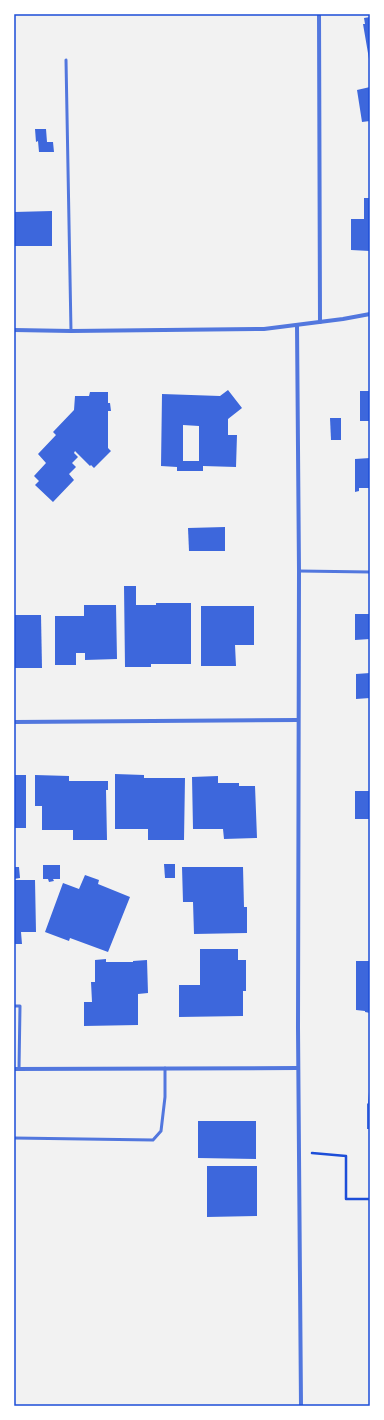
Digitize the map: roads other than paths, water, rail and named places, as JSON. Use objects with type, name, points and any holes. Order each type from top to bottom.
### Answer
[{"type":"street","points":[[319,14],[320,322]]},
{"type":"street","points":[[14,330],[71,331],[264,329],[370,314]]},
{"type":"street","points":[[297,325],[299,571],[298,1068],[301,1406]]},
{"type":"street","points":[[14,722],[298,720]]},
{"type":"street","points":[[14,1069],[298,1068]]},
{"type":"lane","points":[[66,60],[71,331]]},
{"type":"lane","points":[[299,571],[370,572]]},
{"type":"lane","points":[[14,1006],[20,1006],[19,1069]]},
{"type":"lane","points":[[14,1138],[153,1140],[161,1131],[165,1097],[165,1068]]}]
